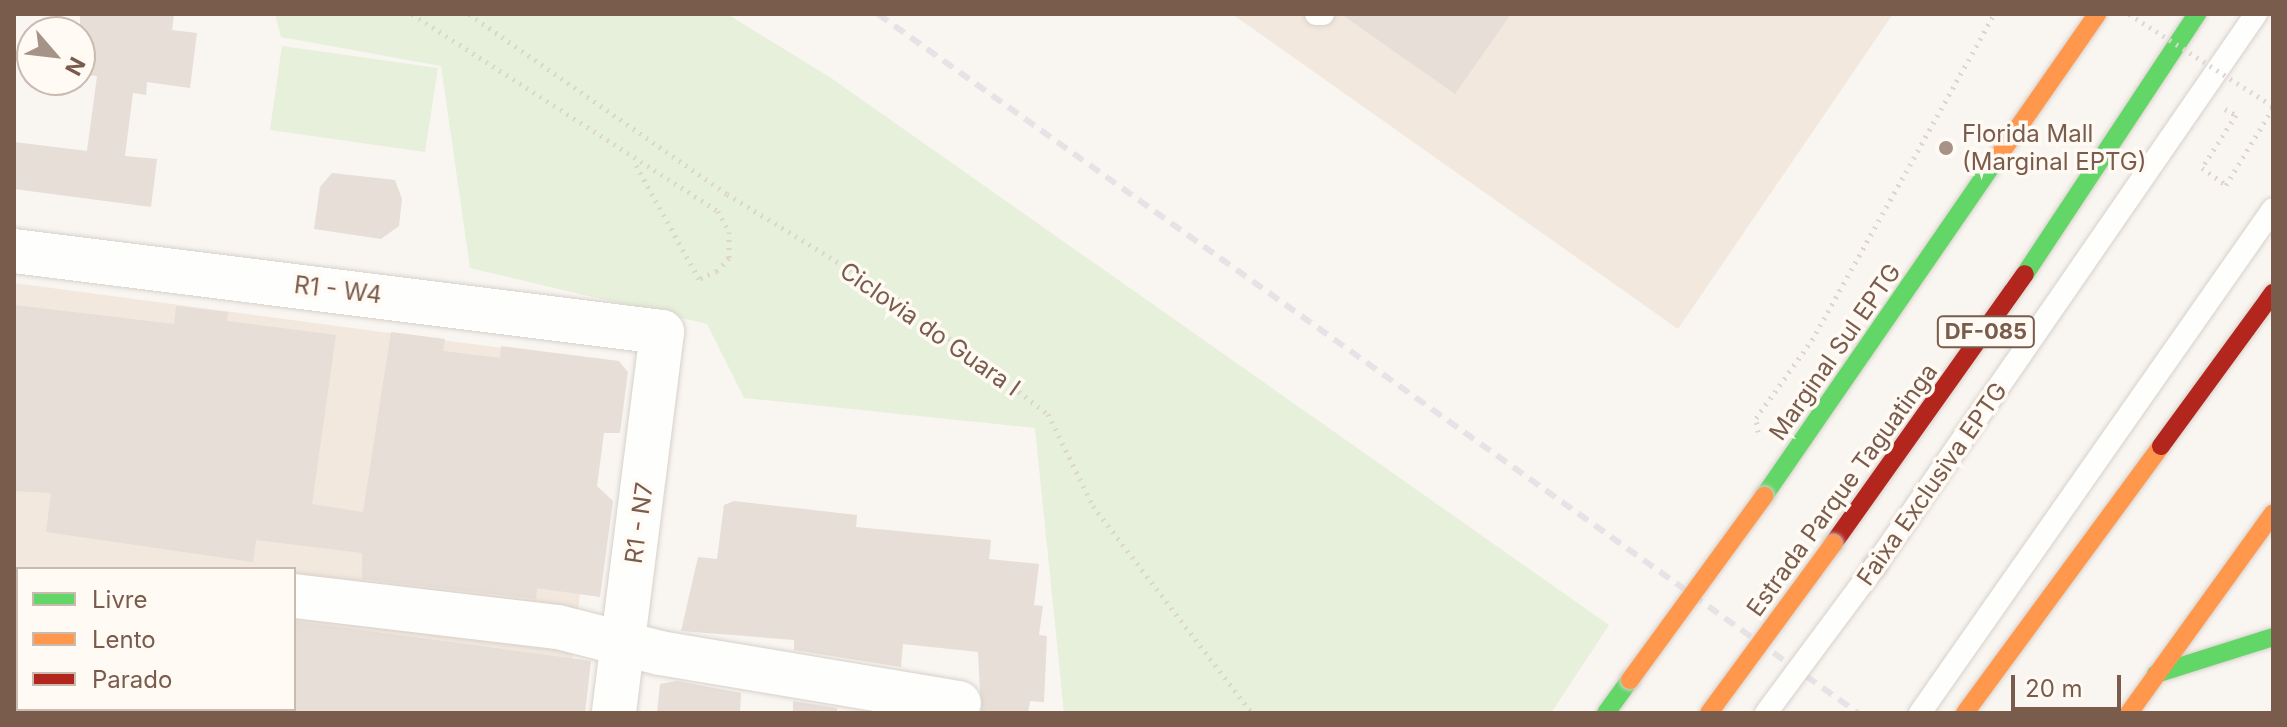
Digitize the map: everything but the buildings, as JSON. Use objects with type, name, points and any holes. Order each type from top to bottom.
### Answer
[{"type":"main road","name":"Marginal Sul EPTG","points":[[1606,713],[1764,496],[2097,14]]},
{"type":"main road","points":[[2134,115],[2182,14]]},
{"type":"main road","name":"Estrada Parque Taguatinga","points":[[1709,713],[1833,544],[2134,115],[2197,14]]},
{"type":"main road","points":[[1965,713],[2273,293]]},
{"type":"main road","points":[[2129,713],[2273,513]]},
{"type":"main road","points":[[2156,674],[2273,637]]},
{"type":"street","name":"R1 - W4","points":[[14,251],[662,332]]},
{"type":"street","name":"R1 - N7","points":[[614,713],[662,332]]},
{"type":"street","points":[[296,596],[623,641],[959,703]]},
{"type":"lane","points":[[1316,14],[1323,14]]},
{"type":"lane","name":"Faixa Exclusiva EPTG","points":[[1766,713],[1875,566],[2256,14]]},
{"type":"lane","points":[[1920,713],[2273,209]]},
{"type":"path","points":[[412,14],[635,163],[718,211],[729,258],[717,271],[699,279],[635,163]]},
{"type":"path","name":"Ciclovia do Guara I","points":[[469,14],[727,194],[898,299],[1048,414],[1111,532],[1252,713]]},
{"type":"path","points":[[1761,440],[1756,418],[1812,340],[1994,14]]},
{"type":"path","points":[[2129,14],[2273,107],[2226,185],[2202,168],[2236,115],[2218,104]]},
{"type":"shaded area","points":[[1232,14],[1893,14],[1678,329]]},
{"type":"shaded area","points":[[14,283],[607,362],[566,713],[14,713]]},
{"type":"green space","points":[[275,14],[727,14],[831,78],[1609,625],[1551,713],[1064,713],[1035,428],[744,398],[707,324],[470,268],[441,66],[281,37]]},
{"type":"green space","points":[[282,46],[438,68],[425,152],[270,130]]},
{"type":"railway","points":[[878,14],[1858,713]]},
{"type":"traffic: fast","points":[[2025,274],[2197,14]]},
{"type":"traffic: fast","points":[[1764,496],[1995,161]]},
{"type":"traffic: fast","points":[[2156,674],[2273,637]]},
{"type":"traffic: fast","points":[[1606,713],[1630,680]]},
{"type":"traffic: slow","points":[[1995,161],[2097,14]]},
{"type":"traffic: slow","points":[[1965,713],[2161,446]]},
{"type":"traffic: slow","points":[[1630,680],[1764,496]]},
{"type":"traffic: slow","points":[[2129,713],[2273,513]]},
{"type":"traffic: slow","points":[[1709,713],[1833,544]]},
{"type":"traffic: jam","points":[[1833,544],[2025,274]]},
{"type":"traffic: jam","points":[[2161,446],[2273,293]]},
{"type":"place","name":"Florida Mall (Marginal EPTG)","points":[[1946,148]]}]
